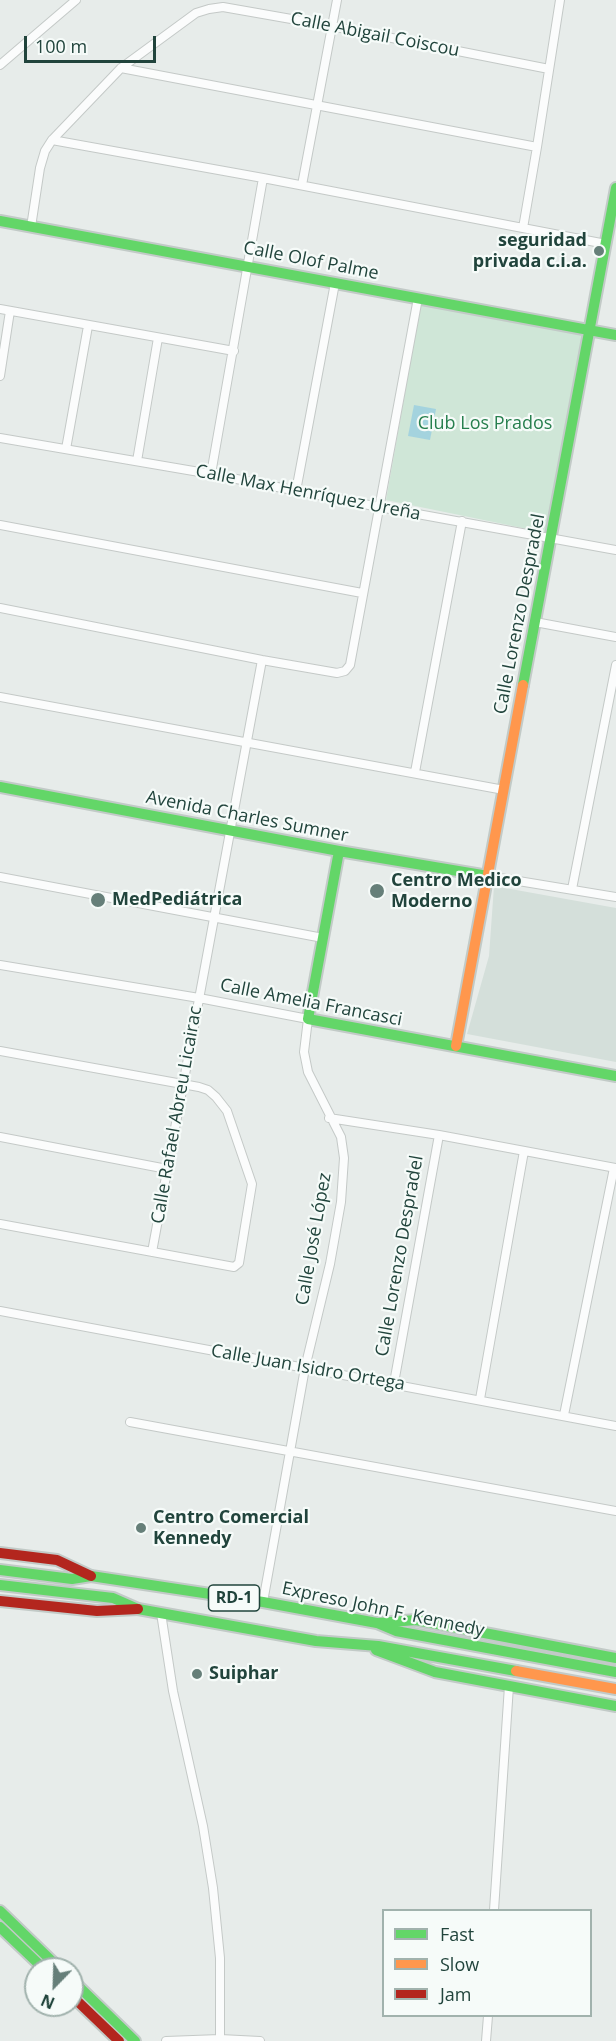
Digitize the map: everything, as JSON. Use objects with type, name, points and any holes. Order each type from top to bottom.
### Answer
[{"type":"main road","name":"Calle Lorenzo Despradel","points":[[456,1046],[616,188]]},
{"type":"main road","name":"Calle Olof Palme","points":[[0,221],[616,335]]},
{"type":"main road","name":"Avenida Charles Sumner","points":[[0,787],[339,851],[488,876]]},
{"type":"main road","name":"Calle José López","points":[[308,1019],[339,851]]},
{"type":"main road","name":"Calle Amelia Francasci","points":[[308,1019],[616,1076]]},
{"type":"main road","name":"RD-1","points":[[0,1553],[57,1560],[91,1576]]},
{"type":"main road","name":"Expreso John F. Kennedy","points":[[0,1570],[72,1579],[91,1576],[262,1602],[377,1623],[388,1629],[402,1632],[616,1672]]},
{"type":"main road","name":"Expreso John F. Kennedy","points":[[0,1585],[113,1598],[138,1609],[316,1641],[364,1644],[616,1689]]},
{"type":"main road","name":"RD-1","points":[[0,1601],[98,1611],[138,1609]]},
{"type":"main road","name":"RD-1","points":[[377,1623],[416,1620],[616,1658]]},
{"type":"main road","points":[[364,1644],[435,1672],[616,1706]]},
{"type":"main road","points":[[0,1911],[48,1957]]},
{"type":"main road","points":[[0,1927],[31,1957]]},
{"type":"main road","points":[[84,1992],[135,2041]]},
{"type":"main road","points":[[84,2007],[119,2041]]},
{"type":"street","points":[[0,65],[76,0]]},
{"type":"street","points":[[302,185],[337,0]]},
{"type":"street","points":[[523,228],[560,0]]},
{"type":"street","name":"Calle Abigail Coiscou","points":[[31,227],[40,168],[45,151],[52,140],[121,68],[196,13],[209,9],[223,7],[331,26],[549,69]]},
{"type":"street","points":[[121,68],[537,147]]},
{"type":"street","points":[[52,140],[302,185],[606,244]]},
{"type":"street","points":[[211,474],[263,178]]},
{"type":"street","points":[[296,491],[335,283]]},
{"type":"street","points":[[0,608],[262,660],[337,673],[345,671],[350,665],[418,298]]},
{"type":"street","points":[[0,309],[234,351]]},
{"type":"street","points":[[0,376],[10,311]]},
{"type":"street","points":[[66,449],[88,326]]},
{"type":"street","points":[[137,461],[158,338]]},
{"type":"street","name":"Calle Max Henríquez Ureña","points":[[0,438],[211,474],[616,550]]},
{"type":"street","points":[[415,772],[462,521]]},
{"type":"street","points":[[0,525],[362,593]]},
{"type":"street","points":[[535,622],[616,638]]},
{"type":"street","name":"Calle Rafael Abreu Licairac","points":[[152,1252],[262,660]]},
{"type":"street","points":[[572,889],[616,665]]},
{"type":"street","points":[[0,697],[504,790]]},
{"type":"street","points":[[488,876],[616,897]]},
{"type":"street","points":[[0,877],[323,938]]},
{"type":"street","name":"Calle Amelia Francasci","points":[[0,964],[308,1019]]},
{"type":"street","name":"Calle José López","points":[[262,1602],[305,1368],[330,1264],[341,1202],[344,1158],[340,1137],[308,1072],[304,1052],[308,1019]]},
{"type":"street","points":[[0,1051],[208,1090],[227,1111],[250,1175],[251,1195],[239,1263],[234,1267],[0,1224]]},
{"type":"street","points":[[329,1118],[439,1135],[615,1168],[564,1415]]},
{"type":"street","name":"Calle Lorenzo Despradel","points":[[394,1383],[439,1135]]},
{"type":"street","points":[[0,1137],[167,1169]]},
{"type":"street","points":[[480,1399],[524,1151]]},
{"type":"street","name":"Calle Juan Isidro Ortega","points":[[0,1311],[616,1426]]},
{"type":"street","points":[[130,1422],[616,1511]]},
{"type":"street","points":[[161,1613],[173,1690],[202,1826],[217,1911],[220,1958],[220,2039]]},
{"type":"street","points":[[494,1909],[509,1686]]},
{"type":"street","points":[[486,2041],[488,2017]]},
{"type":"street","points":[[166,2041],[220,2039],[260,2041]]},
{"type":"shaded area","points":[[494,886],[616,908],[616,1062],[467,1034],[489,956]]},
{"type":"green space","name":"Club Los Prados","points":[[421,303],[586,334],[552,534],[386,500]]},
{"type":"water","points":[[414,405],[436,409],[430,440],[408,436]]},
{"type":"traffic: fast","points":[[523,685],[616,188]]},
{"type":"traffic: fast","points":[[0,221],[616,335]]},
{"type":"traffic: fast","points":[[0,787],[339,851],[488,876]]},
{"type":"traffic: fast","points":[[339,851],[308,1019],[616,1076]]},
{"type":"traffic: fast","points":[[0,1570],[72,1579],[91,1576],[263,1602],[377,1623],[396,1631],[616,1672]]},
{"type":"traffic: fast","points":[[0,1585],[113,1598],[138,1609],[316,1641],[378,1646],[516,1671]]},
{"type":"traffic: fast","points":[[378,1623],[416,1620],[616,1658]]},
{"type":"traffic: fast","points":[[376,1650],[435,1672],[616,1706]]},
{"type":"traffic: fast","points":[[0,1911],[48,1957]]},
{"type":"traffic: fast","points":[[0,1927],[31,1957]]},
{"type":"traffic: fast","points":[[84,1992],[135,2041]]},
{"type":"traffic: slow","points":[[456,1046],[523,685]]},
{"type":"traffic: slow","points":[[516,1671],[616,1689]]},
{"type":"traffic: jam","points":[[0,1553],[57,1560],[91,1576]]},
{"type":"traffic: jam","points":[[0,1601],[97,1611],[138,1609]]},
{"type":"traffic: jam","points":[[84,2007],[119,2041]]},
{"type":"place","name":"seguridad privada c.i.a.","points":[[599,251]]},
{"type":"place","name":"Centro Medico Moderno","points":[[377,891]]},
{"type":"place","name":"MedPediátrica","points":[[98,900]]},
{"type":"place","name":"Centro Comercial Kennedy","points":[[141,1528]]},
{"type":"place","name":"Suiphar","points":[[197,1674]]}]
